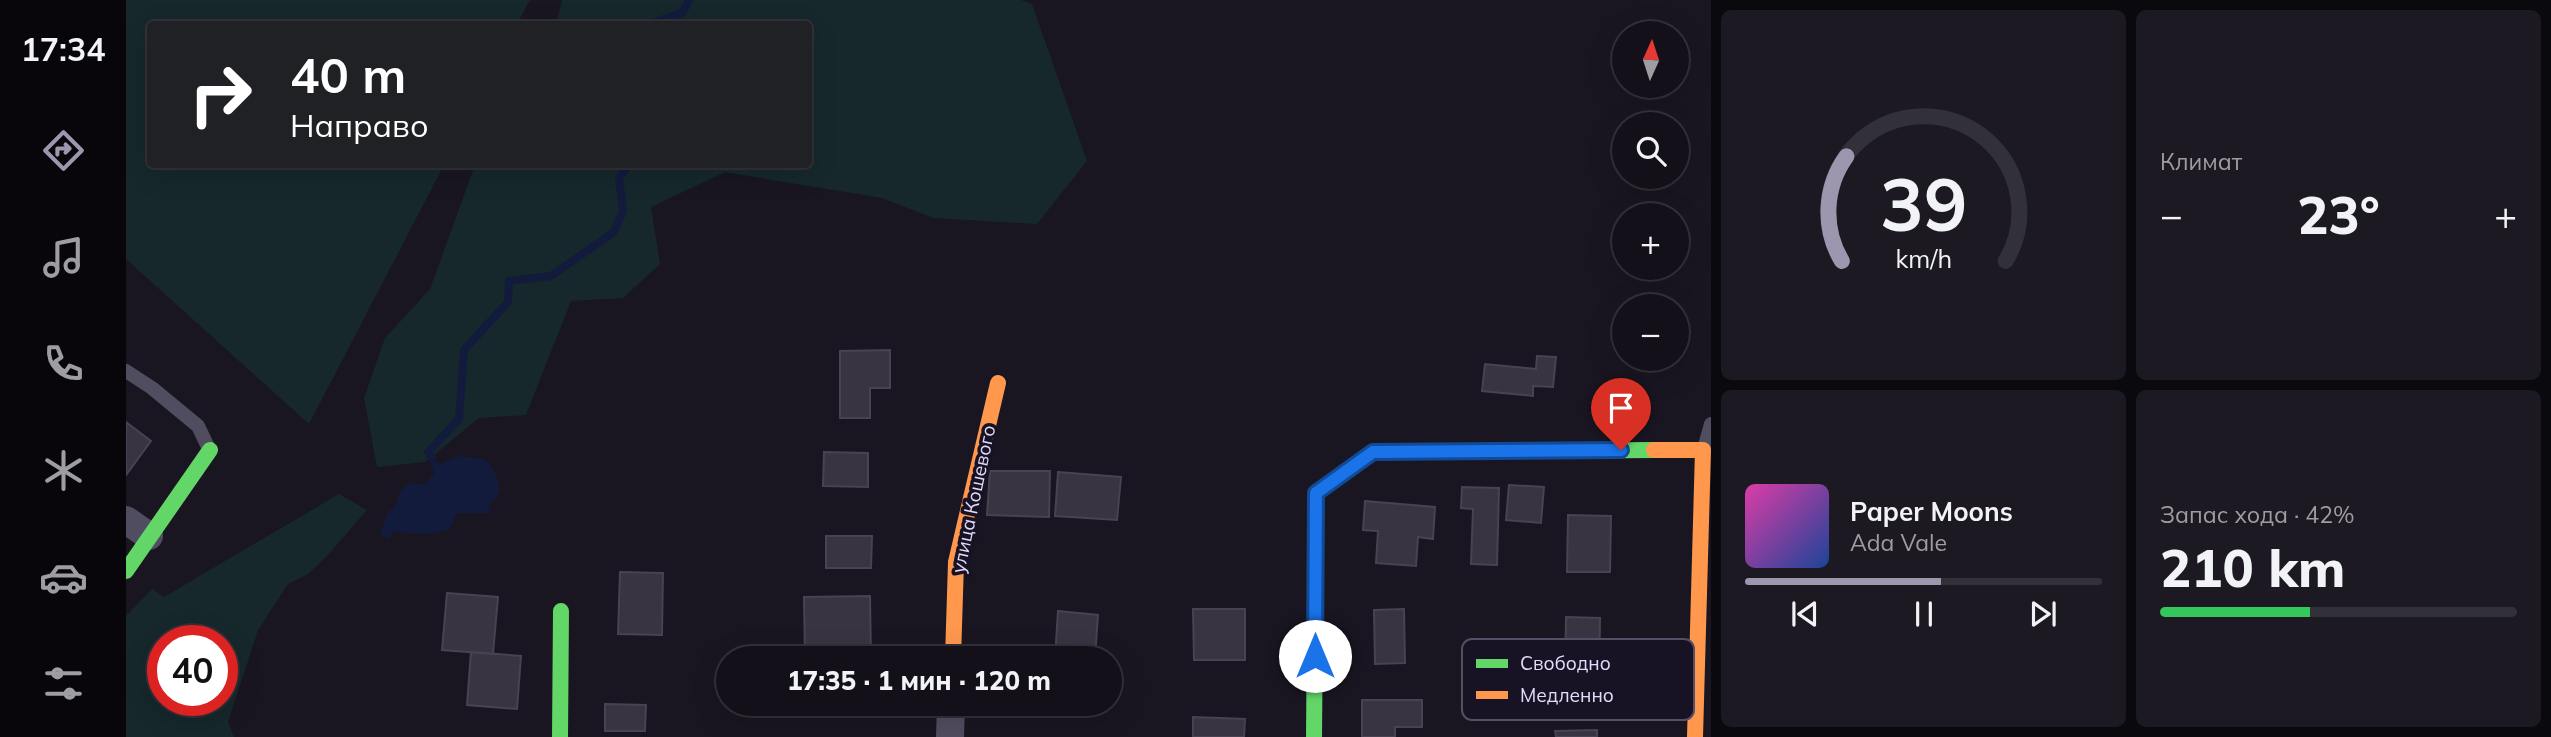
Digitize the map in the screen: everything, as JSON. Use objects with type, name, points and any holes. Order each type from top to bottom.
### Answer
[{"type":"street","name":"улица Кошевого","points":[[953,646],[956,562],[998,383]]},
{"type":"street","points":[[1314,737],[1316,493],[1373,452],[1708,439],[1695,737]]},
{"type":"street","points":[[126,571],[210,450]]},
{"type":"street","points":[[126,520],[149,536]]},
{"type":"street","points":[[560,737],[561,611]]},
{"type":"street","points":[[950,737],[951,716]]},
{"type":"lane","points":[[126,371],[152,388],[198,426],[210,450]]},
{"type":"shaded area","points":[[126,0],[530,0],[519,21],[147,21],[147,168],[442,168],[309,424],[126,259]]},
{"type":"shaded area","points":[[562,0],[1021,0],[1032,4],[1087,161],[1037,224],[933,218],[882,198],[725,172],[651,207],[660,264],[623,298],[571,301],[526,415],[479,418],[425,462],[377,467],[364,398],[385,338],[430,289],[474,168],[812,168],[812,21],[557,21]]},
{"type":"shaded area","points":[[339,494],[367,510],[308,574],[288,584],[258,630],[238,691],[238,625],[147,625],[147,716],[230,716],[228,722],[234,737],[126,737],[126,616],[152,589],[164,597]]},
{"type":"water","points":[[428,452],[434,461],[442,464],[457,456],[487,461],[496,474],[500,490],[489,505],[491,513],[457,513],[446,531],[423,534],[395,531],[387,539],[380,533],[400,491],[409,483],[426,484],[434,473]]},
{"type":"building","points":[[890,350],[890,388],[870,388],[870,418],[840,418],[840,351]]},
{"type":"building","points":[[1537,356],[1556,357],[1553,387],[1533,386],[1533,396],[1482,391],[1485,364],[1536,369]]},
{"type":"building","points":[[126,422],[151,441],[126,475]]},
{"type":"building","points":[[824,452],[868,453],[868,487],[823,486]]},
{"type":"building","points":[[990,471],[1050,471],[1049,517],[987,515]]},
{"type":"building","points":[[1058,472],[1121,477],[1117,520],[1055,516]]},
{"type":"building","points":[[1509,485],[1544,487],[1541,523],[1506,520]]},
{"type":"building","points":[[1462,487],[1499,488],[1497,565],[1471,564],[1473,509],[1461,508]]},
{"type":"building","points":[[1365,501],[1435,507],[1433,539],[1418,537],[1416,566],[1376,563],[1378,531],[1363,530]]},
{"type":"building","points":[[1568,515],[1611,516],[1610,572],[1567,572]]},
{"type":"building","points":[[826,536],[872,536],[871,568],[826,568]]},
{"type":"building","points":[[620,572],[663,573],[662,635],[618,634]]},
{"type":"building","points":[[447,593],[498,597],[493,654],[442,650]]},
{"type":"building","points":[[870,596],[871,646],[805,646],[804,597]]},
{"type":"building","points":[[1193,609],[1245,609],[1245,660],[1194,660]]},
{"type":"building","points":[[1404,609],[1405,663],[1375,664],[1374,610]]},
{"type":"building","points":[[1058,611],[1098,615],[1096,646],[1056,646]]},
{"type":"building","points":[[1566,617],[1600,618],[1600,639],[1566,639]]},
{"type":"building","points":[[471,652],[521,656],[517,709],[467,705]]},
{"type":"building","points":[[1362,700],[1422,700],[1422,727],[1395,727],[1395,737],[1362,737]]},
{"type":"building","points":[[605,704],[646,705],[645,731],[605,731]]},
{"type":"building","points":[[1193,717],[1245,719],[1244,737],[1193,737]]},
{"type":"building","points":[[1597,730],[1597,737],[1556,737],[1555,731]]},
{"type":"waterway","points":[[658,21],[682,13],[689,0]]},
{"type":"waterway","points":[[432,458],[428,452],[459,419],[464,350],[508,302],[509,281],[551,276],[614,232],[623,211],[619,178],[627,168]]},
{"type":"traffic: fast","points":[[126,571],[210,450]]},
{"type":"traffic: fast","points":[[1314,737],[1316,493],[1373,452],[1654,450]]},
{"type":"traffic: fast","points":[[560,737],[561,611]]},
{"type":"traffic: slow","points":[[953,646],[956,562],[998,383]]},
{"type":"traffic: slow","points":[[1654,450],[1703,450],[1695,737]]},
{"type":"route","points":[[1315,656],[1316,493],[1373,452],[1621,450]]}]
